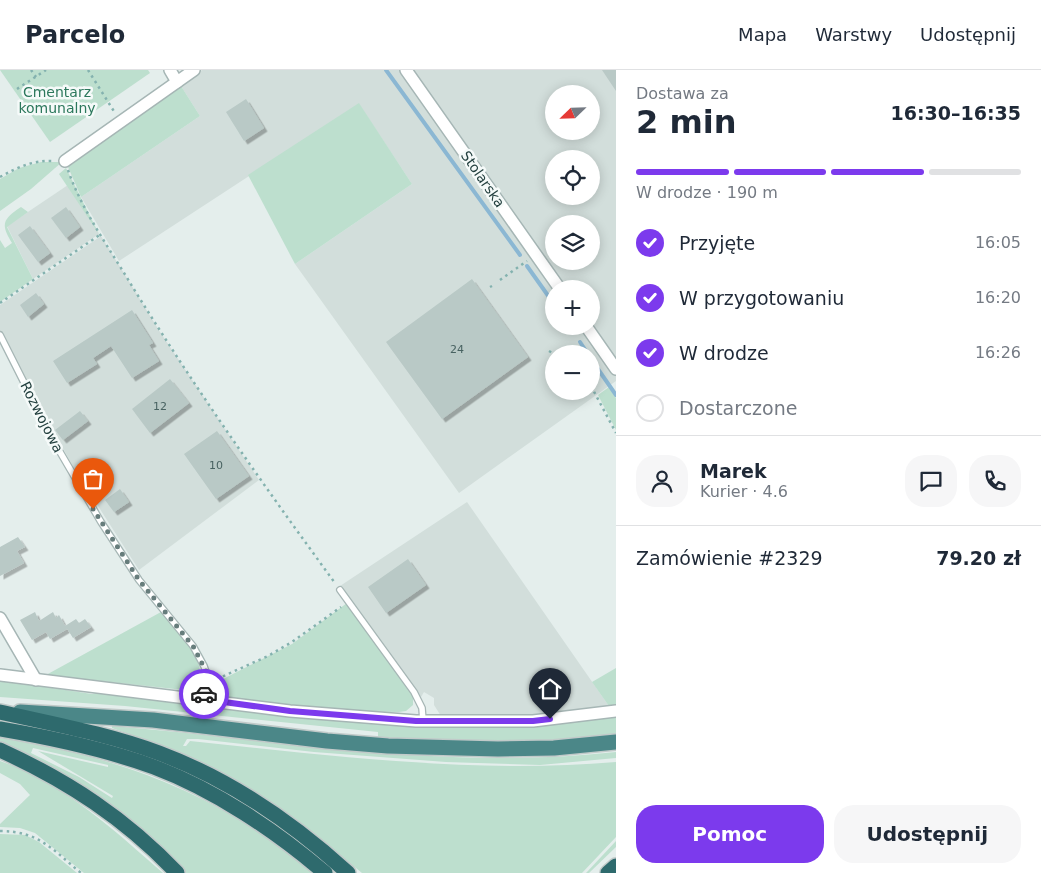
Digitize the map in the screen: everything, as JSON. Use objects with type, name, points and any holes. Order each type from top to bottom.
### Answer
[{"type":"highway","points":[[0,711],[153,720],[328,742],[388,746],[498,749],[554,748],[616,742]]},
{"type":"highway","points":[[0,711],[112,738],[160,754],[212,778],[257,803],[291,826],[348,873]]},
{"type":"highway","points":[[0,729],[108,752],[156,768],[250,818],[281,838],[325,873]]},
{"type":"highway","points":[[0,750],[54,775],[99,804],[136,833],[177,873]]},
{"type":"highway","points":[[608,873],[616,866]]},
{"type":"street","points":[[170,70],[177,82]]},
{"type":"street","points":[[64,161],[194,70]]},
{"type":"street","name":"Stolarska","points":[[406,70],[554,280]]},
{"type":"street","points":[[592,335],[616,369]]},
{"type":"street","points":[[0,618],[36,680]]},
{"type":"street","points":[[0,675],[290,711],[423,721],[533,721],[616,711]]},
{"type":"lane","name":"Rozwojowa","points":[[0,335],[53,440],[97,516],[139,580],[193,646],[204,666],[208,679]]},
{"type":"lane","points":[[340,590],[414,692],[422,708],[423,721]]},
{"type":"lane","points":[[202,699],[208,679]]},
{"type":"path","points":[[31,70],[36,77]]},
{"type":"path","points":[[17,89],[46,70]]},
{"type":"path","points":[[88,70],[121,122]]},
{"type":"path","points":[[0,177],[19,166],[40,160],[64,161],[81,200],[168,343],[270,495],[340,590]]},
{"type":"path","points":[[0,304],[101,234]]},
{"type":"path","points":[[500,280],[527,260]]},
{"type":"path","points":[[598,400],[616,433]]},
{"type":"path","points":[[208,679],[223,678],[268,656],[292,642],[348,601]]},
{"type":"path","points":[[0,831],[25,832],[43,841],[81,873]]},
{"type":"shaded area","points":[[202,70],[616,70],[616,381],[600,392],[600,345],[545,345],[545,400],[589,400],[459,493],[295,264],[412,184],[359,104],[119,261],[81,197],[200,116],[181,86]]},
{"type":"shaded area","points":[[68,185],[99,234],[33,279],[7,226]]},
{"type":"shaded area","points":[[101,236],[160,332],[259,480],[139,570],[75,470],[0,334],[0,305]]},
{"type":"shaded area","points":[[467,502],[611,709],[533,720],[441,716],[434,705],[434,698],[424,692],[421,697],[340,586]]},
{"type":"green space","name":"Cmentarz komunalny","points":[[0,70],[148,70],[150,73],[50,142]]},
{"type":"green space","points":[[181,86],[200,116],[81,197],[68,167]]},
{"type":"green space","points":[[359,103],[412,184],[295,264],[248,175]]},
{"type":"green space","points":[[41,162],[62,162],[31,189],[0,211],[0,179],[19,168]]},
{"type":"green space","points":[[66,168],[99,234],[59,174]]},
{"type":"green space","points":[[21,207],[28,212],[7,227],[33,279],[0,302],[0,240],[5,248],[12,243],[6,231],[5,222],[10,215]]},
{"type":"green space","points":[[609,387],[616,398],[616,430],[600,399],[600,394]]},
{"type":"green space","points":[[347,603],[413,695],[413,705],[406,711],[322,711],[209,695],[212,681],[223,679],[292,644]]},
{"type":"green space","points":[[161,612],[195,655],[201,675],[200,685],[193,691],[46,675]]},
{"type":"green space","points":[[616,668],[616,708],[611,709],[592,682]]},
{"type":"green space","points":[[0,680],[92,694],[109,690],[312,718],[616,715],[616,736],[535,743],[426,742],[378,738],[378,732],[125,706],[0,697]]},
{"type":"green space","points":[[112,726],[427,756],[553,757],[616,752],[616,758],[540,765],[446,762],[314,752],[198,739],[187,739],[183,746],[186,746],[190,741],[403,762],[456,765],[510,766],[563,765],[616,762],[616,837],[582,873],[362,873],[296,819],[220,772],[182,753],[112,728]]},
{"type":"green space","points":[[0,738],[44,746],[127,768],[166,783],[204,800],[241,821],[277,845],[313,873],[185,873],[108,803],[54,769],[0,745]],"holes":[[[33,748],[108,765],[108,767],[38,751],[113,796],[112,798],[79,777],[31,753]]]},
{"type":"green space","points":[[0,761],[45,781],[66,794],[126,840],[163,873],[84,873],[35,833],[20,828],[0,827],[0,824],[30,795],[20,784],[0,773]]},
{"type":"green space","points":[[0,834],[25,835],[39,842],[77,873],[0,873]]},
{"type":"green space","points":[[616,841],[616,847],[589,873],[586,873]]},
{"type":"building","points":[[602,70],[616,70],[616,91]]},
{"type":"building","points":[[246,99],[264,128],[244,141],[226,112]]},
{"type":"building","points":[[66,207],[80,227],[66,238],[51,218]]},
{"type":"building","points":[[30,226],[50,253],[38,262],[18,235]]},
{"type":"building","points":[[472,279],[528,357],[442,419],[386,342]]},
{"type":"building","points":[[36,293],[44,304],[28,317],[20,305]]},
{"type":"building","points":[[132,310],[153,343],[149,345],[159,361],[132,378],[111,346],[93,358],[97,364],[67,383],[53,361]]},
{"type":"building","points":[[170,379],[189,403],[150,433],[132,409]]},
{"type":"building","points":[[80,411],[88,421],[63,440],[55,430]]},
{"type":"building","points":[[217,431],[249,476],[216,499],[184,454]]},
{"type":"building","points":[[120,489],[129,502],[114,512],[105,500]]},
{"type":"building","points":[[18,537],[25,547],[17,551],[24,563],[0,576],[0,547]]},
{"type":"building","points":[[408,559],[426,585],[386,613],[368,587]]},
{"type":"building","points":[[35,612],[39,621],[53,612],[56,618],[59,615],[65,626],[76,619],[79,623],[85,619],[91,627],[73,638],[66,627],[67,629],[50,639],[46,632],[32,640],[20,620]]},
{"type":"waterway","points":[[386,70],[520,255]]},
{"type":"waterway","points":[[527,266],[545,291]]},
{"type":"waterway","points":[[600,372],[616,395]]},
{"type":"way so far","points":[[93,509],[139,580],[193,646],[207,673],[208,682],[204,694]]},
{"type":"route","points":[[204,694],[202,699],[290,711],[416,721],[533,721],[550,719]]}]
